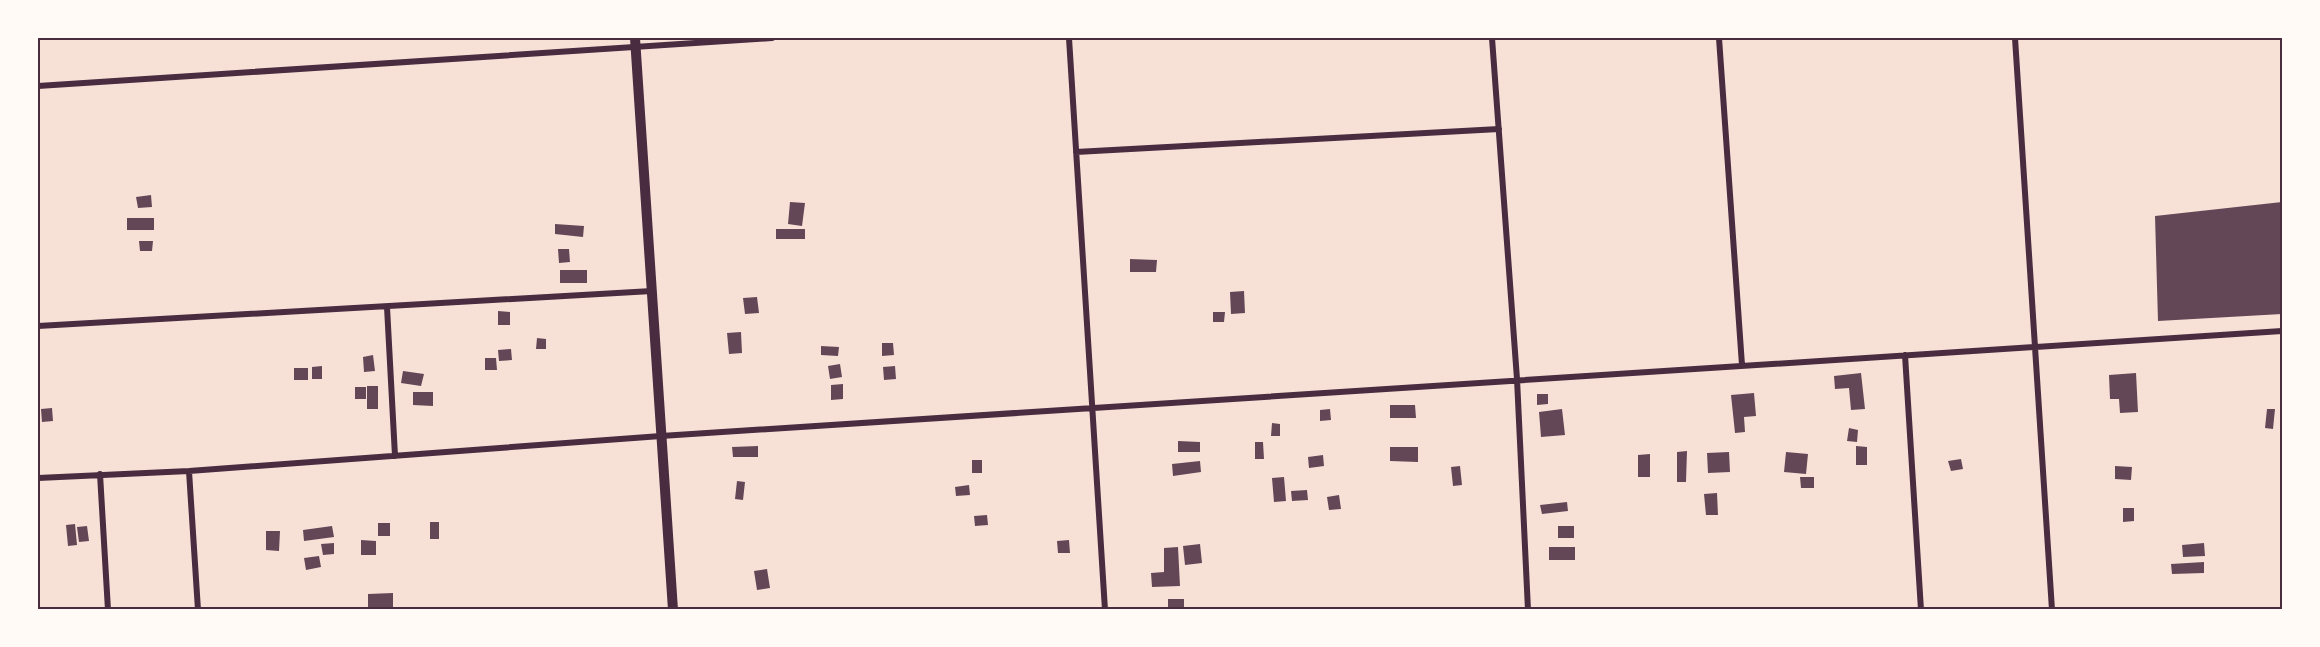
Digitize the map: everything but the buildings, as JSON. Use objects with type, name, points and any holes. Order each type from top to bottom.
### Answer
[{"type":"street","points":[[38,86],[635,42],[772,38]]},
{"type":"street","points":[[1069,38],[1105,609]]},
{"type":"street","points":[[1492,38],[1517,379],[1528,609]]},
{"type":"street","points":[[1719,38],[1742,365]]},
{"type":"street","points":[[2015,38],[2052,609]]},
{"type":"street","points":[[635,42],[673,609]]},
{"type":"street","points":[[1076,152],[1498,129]]},
{"type":"street","points":[[38,326],[652,291]]},
{"type":"street","points":[[387,307],[395,456]]},
{"type":"street","points":[[38,478],[189,471],[661,436],[2283,331]]},
{"type":"street","points":[[1905,355],[1921,609]]},
{"type":"street","points":[[189,471],[198,609]]},
{"type":"street","points":[[100,474],[108,609]]}]
